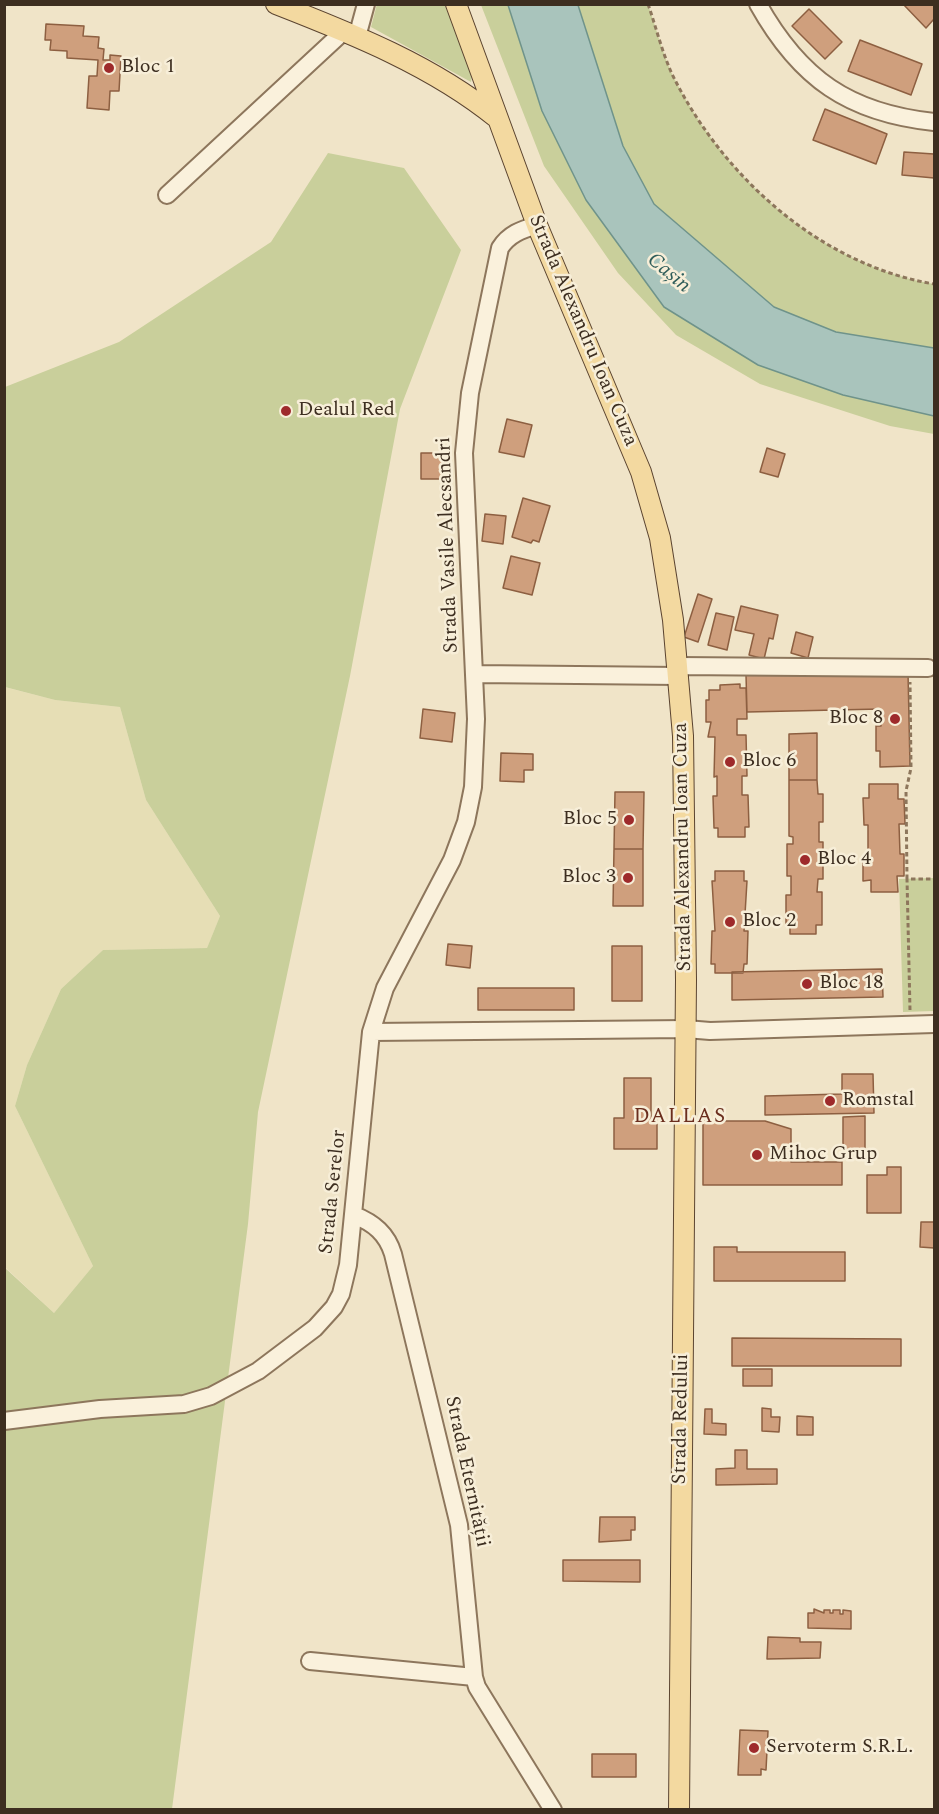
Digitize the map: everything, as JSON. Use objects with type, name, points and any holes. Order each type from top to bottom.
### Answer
[{"type":"main road","points":[[276,4],[350,34],[457,89],[499,120]]},
{"type":"main road","name":"Strada Alexandru Ioan Cuza","points":[[456,4],[537,225],[636,461],[650,500],[667,574],[678,671],[684,754],[686,1029]]},
{"type":"main road","name":"Strada Redului","points":[[679,1809],[686,1029]]},
{"type":"street","points":[[167,195],[350,34],[366,4]]},
{"type":"street","points":[[758,4],[789,52],[835,93],[879,112],[934,122]]},
{"type":"street","name":"Strada Vasile Alecsandri","points":[[371,1032],[385,988],[452,860],[466,822],[473,787],[476,749],[475,674],[465,495],[466,420],[500,248],[515,232],[537,225]]},
{"type":"street","points":[[678,671],[928,668]]},
{"type":"street","name":"Strada Vasile Alecsandri","points":[[475,674],[678,671]]},
{"type":"street","points":[[371,1032],[686,1029],[710,1031],[934,1024]]},
{"type":"street","name":"Strada Serelor","points":[[4,1421],[56,1413],[184,1404],[211,1396],[258,1371],[315,1328],[334,1307],[345,1279],[354,1215],[371,1032]]},
{"type":"street","name":"Strada Eternității","points":[[354,1215],[368,1221],[380,1231],[393,1254],[459,1525],[474,1677],[553,1809]]},
{"type":"street","points":[[310,1661],[474,1677]]},
{"type":"path","points":[[648,4],[672,73],[732,166],[788,218],[827,243],[866,262],[934,284]]},
{"type":"path","points":[[910,668],[912,768],[906,791],[910,1012]]},
{"type":"path","points":[[907,879],[934,879]]},
{"type":"shaded area","points":[[4,687],[55,700],[120,707],[146,800],[220,916],[207,948],[103,950],[61,989],[27,1065],[15,1106],[93,1266],[54,1313],[5,1267]]},
{"type":"green space","points":[[377,4],[445,5],[472,76],[471,82],[371,27]]},
{"type":"green space","points":[[481,5],[508,5],[542,111],[586,200],[664,307],[843,395],[934,416],[934,434],[890,426],[760,384],[676,335],[618,273],[544,166]]},
{"type":"green space","points":[[578,5],[648,5],[668,66],[693,112],[718,147],[747,180],[779,210],[814,236],[852,258],[892,274],[934,284],[934,348],[836,332],[774,307],[654,204],[623,146]]},
{"type":"green space","points":[[328,153],[404,168],[461,250],[400,409],[350,676],[258,1112],[248,1224],[172,1809],[5,1809],[4,1267],[54,1313],[93,1266],[15,1106],[27,1065],[61,989],[103,950],[207,948],[220,916],[146,800],[120,707],[55,700],[5,687],[5,387],[119,342],[271,242]]},
{"type":"green space","points":[[934,878],[934,1011],[903,1012],[899,879]]},
{"type":"water","name":"Cașin","points":[[508,5],[578,5],[623,146],[654,204],[774,307],[836,332],[934,348],[934,416],[843,395],[758,365],[664,307],[586,200],[542,111]]},
{"type":"building","points":[[903,4],[934,4],[934,19],[926,28]]},
{"type":"building","points":[[809,9],[842,42],[825,59],[792,26]]},
{"type":"building","name":"Bloc 1","points":[[46,24],[84,26],[83,36],[99,37],[98,48],[104,49],[103,60],[110,60],[110,55],[121,56],[119,91],[110,91],[109,110],[87,108],[89,76],[97,76],[98,60],[67,58],[67,51],[50,50],[51,40],[45,40]]},
{"type":"building","points":[[860,40],[922,64],[911,95],[848,71]]},
{"type":"building","points":[[825,109],[887,134],[876,164],[813,140]]},
{"type":"building","points":[[904,152],[934,154],[934,178],[902,175]]},
{"type":"building","points":[[507,419],[532,425],[524,457],[499,452]]},
{"type":"building","points":[[767,448],[785,454],[778,477],[760,472]]},
{"type":"building","points":[[421,453],[447,453],[447,479],[421,479]]},
{"type":"building","points":[[523,498],[550,506],[539,542],[533,540],[531,543],[512,537]]},
{"type":"building","points":[[485,514],[506,516],[503,544],[482,541]]},
{"type":"building","points":[[511,556],[540,563],[532,595],[503,588]]},
{"type":"building","points":[[698,594],[712,599],[698,642],[684,637]]},
{"type":"building","points":[[741,606],[778,615],[773,639],[769,638],[764,659],[749,655],[754,634],[735,630]]},
{"type":"building","points":[[716,613],[734,617],[727,650],[708,645]]},
{"type":"building","points":[[796,632],[813,637],[808,658],[791,653]]},
{"type":"building","name":"Bloc 8","points":[[908,672],[910,766],[880,767],[880,751],[876,751],[876,726],[881,726],[880,709],[747,712],[746,675]]},
{"type":"building","name":"Bloc 6","points":[[740,684],[740,688],[746,688],[747,719],[737,719],[737,735],[746,735],[747,776],[742,776],[742,795],[748,795],[749,827],[745,827],[745,837],[718,837],[718,828],[714,828],[713,796],[717,796],[717,776],[714,777],[715,737],[708,737],[711,722],[706,722],[706,700],[709,700],[709,690],[720,690],[720,685]]},
{"type":"building","points":[[423,709],[455,713],[452,742],[420,738]]},
{"type":"building","points":[[817,733],[817,780],[789,780],[789,734]]},
{"type":"building","points":[[501,753],[533,754],[533,770],[524,770],[524,782],[500,781]]},
{"type":"building","name":"Bloc 4","points":[[789,780],[817,780],[818,794],[823,794],[823,822],[819,822],[819,842],[823,842],[823,879],[818,879],[817,892],[822,892],[822,925],[816,925],[816,934],[790,934],[790,927],[786,927],[786,895],[791,895],[791,876],[787,876],[787,844],[793,844],[793,837],[789,836]]},
{"type":"building","points":[[869,784],[898,784],[898,799],[904,799],[905,824],[899,824],[900,854],[904,854],[904,876],[897,876],[898,892],[871,892],[871,880],[863,881],[863,856],[868,856],[868,825],[864,825],[863,798],[869,798]]},
{"type":"building","name":"Bloc 5","points":[[615,792],[644,792],[643,849],[614,849]]},
{"type":"building","name":"Bloc 3","points":[[614,849],[643,849],[643,906],[613,906]]},
{"type":"building","name":"Bloc 2","points":[[715,871],[744,871],[744,881],[747,881],[744,931],[748,931],[747,964],[744,964],[743,973],[715,973],[715,964],[711,964],[712,931],[715,931],[712,881],[715,881]]},
{"type":"building","points":[[448,944],[472,946],[470,968],[446,965]]},
{"type":"building","points":[[612,946],[642,946],[642,1001],[612,1001]]},
{"type":"building","name":"Bloc 18","points":[[882,969],[883,997],[732,1000],[732,972]]},
{"type":"building","points":[[478,988],[574,988],[574,1010],[478,1010]]},
{"type":"building","points":[[842,1074],[873,1074],[874,1113],[765,1115],[765,1096],[842,1094]]},
{"type":"building","points":[[624,1078],[651,1078],[651,1117],[657,1117],[657,1149],[614,1149],[614,1118],[624,1118]]},
{"type":"building","points":[[865,1116],[865,1153],[843,1153],[843,1117]]},
{"type":"building","points":[[703,1121],[765,1121],[791,1129],[791,1162],[842,1162],[842,1185],[703,1185]]},
{"type":"building","points":[[887,1167],[901,1167],[901,1213],[867,1213],[867,1175],[887,1175]]},
{"type":"building","points":[[921,1222],[934,1222],[934,1248],[920,1247]]},
{"type":"building","points":[[714,1247],[737,1247],[737,1252],[845,1252],[845,1281],[714,1281]]},
{"type":"building","points":[[732,1338],[901,1339],[901,1366],[732,1366]]},
{"type":"building","points":[[743,1369],[772,1369],[772,1386],[743,1386]]},
{"type":"building","points":[[762,1408],[771,1409],[771,1417],[780,1417],[779,1432],[762,1431]]},
{"type":"building","points":[[705,1409],[712,1409],[712,1423],[726,1424],[726,1435],[704,1434]]},
{"type":"building","points":[[797,1416],[813,1417],[813,1435],[797,1435]]},
{"type":"building","points":[[735,1450],[747,1450],[747,1469],[777,1469],[777,1484],[716,1485],[716,1469],[735,1468]]},
{"type":"building","points":[[600,1517],[635,1517],[635,1530],[631,1530],[631,1540],[599,1542]]},
{"type":"building","points":[[563,1560],[640,1560],[640,1582],[563,1581]]},
{"type":"building","points":[[814,1609],[824,1613],[824,1610],[830,1610],[830,1613],[833,1613],[833,1610],[840,1610],[840,1614],[843,1614],[843,1610],[851,1611],[851,1629],[808,1628],[808,1613],[814,1613]]},
{"type":"building","points":[[768,1637],[800,1638],[800,1642],[821,1642],[820,1658],[767,1659]]},
{"type":"building","points":[[740,1730],[768,1731],[766,1770],[761,1769],[761,1775],[738,1775]]},
{"type":"building","points":[[592,1754],[636,1754],[636,1777],[592,1777]]},
{"type":"place","name":"Bloc 1","points":[[109,68]]},
{"type":"place","name":"Dealul Red","points":[[286,411]]},
{"type":"place","name":"Bloc 8","points":[[895,719]]},
{"type":"place","name":"Bloc 6","points":[[730,762]]},
{"type":"place","name":"Bloc 5","points":[[629,820]]},
{"type":"place","name":"Bloc 4","points":[[805,860]]},
{"type":"place","name":"Bloc 3","points":[[628,878]]},
{"type":"place","name":"Bloc 2","points":[[730,922]]},
{"type":"place","name":"Bloc 18","points":[[807,984]]},
{"type":"place","name":"Romstal","points":[[830,1101]]},
{"type":"place","name":"Mihoc Grup","points":[[757,1155]]},
{"type":"place","name":"Servoterm S.R.L.","points":[[754,1748]]},
{"type":"district","name":"DALLAS","points":[[680,1118]]}]
